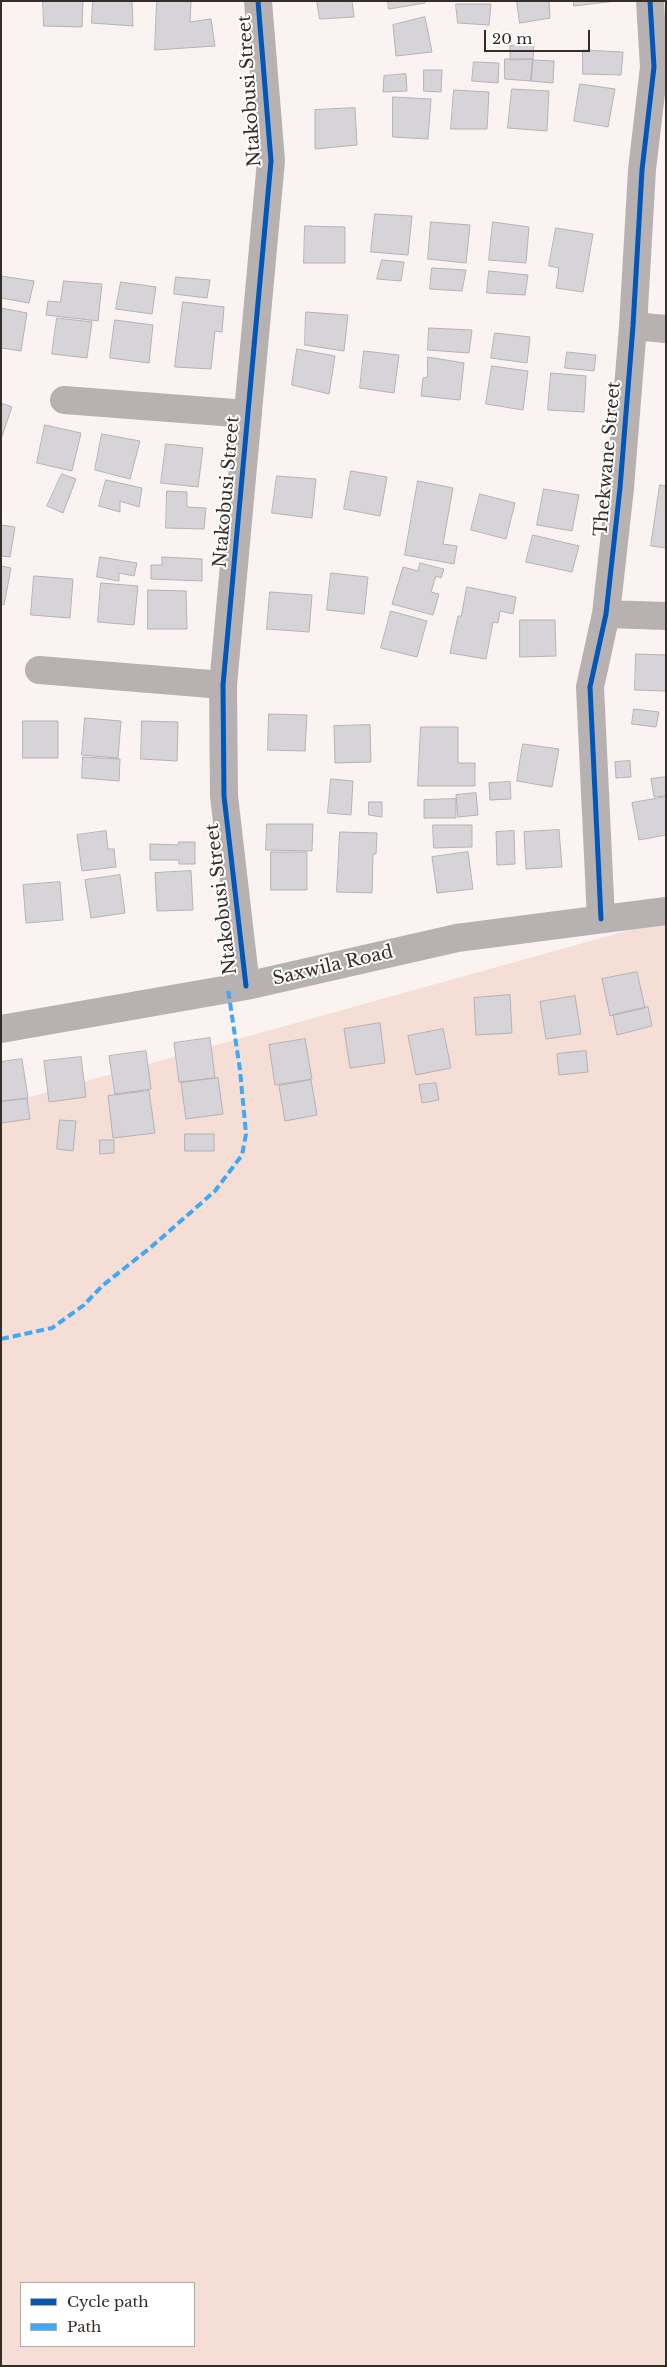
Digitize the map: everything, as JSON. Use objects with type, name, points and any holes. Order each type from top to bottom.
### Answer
[{"type":"street","name":"Ntakobusi Street","points":[[246,986],[224,796],[223,685],[271,161],[258,1]]},
{"type":"street","name":"Thekwane Street","points":[[601,919],[590,687],[606,614],[620,488],[633,326],[642,170],[654,67],[650,1]]},
{"type":"street","points":[[633,326],[666,329]]},
{"type":"street","points":[[64,400],[248,414]]},
{"type":"street","points":[[606,614],[666,616]]},
{"type":"street","points":[[39,670],[223,685]]},
{"type":"street","name":"Saxwila Road","points":[[1,1028],[246,986],[457,938],[666,911]]},
{"type":"shaded area","points":[[666,920],[666,2366],[1,2366],[1,1105]]},
{"type":"building","points":[[43,1],[83,1],[82,27],[44,26]]},
{"type":"building","points":[[93,1],[132,1],[133,26],[92,23]]},
{"type":"building","points":[[157,1],[191,1],[190,22],[211,19],[215,46],[155,50]]},
{"type":"building","points":[[317,1],[352,1],[354,17],[320,19]]},
{"type":"building","points":[[388,1],[425,1],[425,3],[389,9]]},
{"type":"building","points":[[517,1],[549,1],[550,18],[520,23]]},
{"type":"building","points":[[574,1],[616,1],[574,6]]},
{"type":"building","points":[[456,4],[491,4],[489,25],[458,23]]},
{"type":"building","points":[[425,17],[432,52],[396,56],[393,25]]},
{"type":"building","points":[[534,44],[533,59],[510,60],[510,46]]},
{"type":"building","points":[[583,50],[623,52],[621,75],[583,74]]},
{"type":"building","points":[[505,59],[533,59],[531,81],[505,79]]},
{"type":"building","points":[[533,60],[554,61],[553,83],[531,81]]},
{"type":"building","points":[[474,62],[499,63],[498,83],[472,81]]},
{"type":"building","points":[[424,70],[442,70],[441,92],[424,91]]},
{"type":"building","points":[[406,74],[407,91],[383,92],[384,76]]},
{"type":"building","points":[[580,84],[615,89],[608,127],[574,121]]},
{"type":"building","points":[[512,89],[549,91],[547,131],[508,128]]},
{"type":"building","points":[[454,90],[489,92],[487,129],[451,129]]},
{"type":"building","points":[[393,97],[431,99],[428,139],[393,137]]},
{"type":"building","points":[[355,108],[357,145],[315,149],[315,110]]},
{"type":"building","points":[[375,214],[412,216],[408,255],[371,252]]},
{"type":"building","points":[[431,222],[470,225],[466,263],[428,259]]},
{"type":"building","points":[[493,222],[529,227],[526,263],[489,260]]},
{"type":"building","points":[[305,226],[345,227],[345,263],[304,263]]},
{"type":"building","points":[[556,228],[593,234],[583,292],[556,288],[559,268],[549,266]]},
{"type":"building","points":[[382,260],[404,262],[401,281],[377,279]]},
{"type":"building","points":[[432,268],[466,270],[462,291],[430,289]]},
{"type":"building","points":[[489,271],[528,275],[525,295],[487,293]]},
{"type":"building","points":[[1,276],[34,281],[29,303],[1,298]]},
{"type":"building","points":[[176,277],[210,280],[207,298],[174,294]]},
{"type":"building","points":[[64,281],[102,284],[98,321],[46,315],[48,301],[60,302]]},
{"type":"building","points":[[121,282],[156,287],[152,314],[116,309]]},
{"type":"building","points":[[183,302],[224,307],[222,332],[215,331],[211,369],[175,367]]},
{"type":"building","points":[[1,308],[27,313],[21,351],[1,348]]},
{"type":"building","points":[[306,312],[348,315],[344,351],[305,345]]},
{"type":"building","points":[[57,318],[92,322],[87,358],[52,354]]},
{"type":"building","points":[[115,320],[153,325],[149,363],[110,358]]},
{"type":"building","points":[[429,328],[472,330],[469,353],[428,350]]},
{"type":"building","points":[[495,333],[530,337],[527,363],[491,358]]},
{"type":"building","points":[[297,349],[335,356],[329,394],[292,385]]},
{"type":"building","points":[[364,351],[399,355],[394,393],[360,388]]},
{"type":"building","points":[[567,352],[596,355],[594,371],[565,368]]},
{"type":"building","points":[[428,357],[464,363],[460,400],[421,396],[423,378],[427,377]]},
{"type":"building","points":[[492,366],[528,371],[523,410],[486,404]]},
{"type":"building","points":[[551,373],[586,376],[584,412],[548,410]]},
{"type":"building","points":[[1,403],[12,407],[1,439]]},
{"type":"building","points":[[45,425],[81,433],[72,471],[37,463]]},
{"type":"building","points":[[102,434],[140,441],[130,479],[95,470]]},
{"type":"building","points":[[166,444],[203,448],[198,487],[161,483]]},
{"type":"building","points":[[351,471],[387,477],[380,516],[344,509]]},
{"type":"building","points":[[62,474],[76,479],[63,513],[47,506]]},
{"type":"building","points":[[277,476],[316,479],[312,518],[272,513]]},
{"type":"building","points":[[106,480],[142,488],[139,507],[120,501],[120,512],[99,506]]},
{"type":"building","points":[[418,481],[453,488],[443,544],[457,546],[454,564],[405,555]]},
{"type":"building","points":[[660,485],[666,486],[666,548],[651,546]]},
{"type":"building","points":[[544,489],[579,495],[572,531],[537,525]]},
{"type":"building","points":[[167,491],[187,492],[187,507],[206,508],[204,529],[166,528]]},
{"type":"building","points":[[480,494],[515,503],[506,539],[471,530]]},
{"type":"building","points":[[1,525],[15,527],[10,557],[1,556]]},
{"type":"building","points":[[533,535],[579,546],[572,572],[526,562]]},
{"type":"building","points":[[100,557],[137,563],[134,576],[119,573],[119,581],[97,577]]},
{"type":"building","points":[[162,557],[202,559],[202,581],[151,579],[151,565],[162,565]]},
{"type":"building","points":[[420,563],[444,569],[441,578],[436,576],[431,592],[439,594],[433,615],[392,604],[403,567],[418,571]]},
{"type":"building","points":[[1,566],[11,568],[4,605],[1,604]]},
{"type":"building","points":[[331,573],[368,577],[364,614],[327,610]]},
{"type":"building","points":[[34,576],[73,579],[70,618],[31,615]]},
{"type":"building","points":[[101,583],[138,586],[134,625],[98,622]]},
{"type":"building","points":[[467,587],[516,597],[513,614],[500,611],[498,623],[493,622],[486,659],[450,653]]},
{"type":"building","points":[[148,590],[186,591],[187,629],[148,629]]},
{"type":"building","points":[[270,592],[312,595],[309,632],[267,629]]},
{"type":"building","points":[[391,611],[427,621],[417,657],[381,648]]},
{"type":"building","points":[[520,620],[555,620],[556,656],[520,657]]},
{"type":"building","points":[[636,654],[666,655],[666,691],[635,690]]},
{"type":"building","points":[[634,709],[659,712],[656,727],[632,724]]},
{"type":"building","points":[[269,714],[307,715],[305,751],[268,750]]},
{"type":"building","points":[[85,718],[121,721],[118,758],[82,755]]},
{"type":"building","points":[[23,721],[58,721],[58,758],[23,758]]},
{"type":"building","points":[[142,721],[178,722],[177,761],[141,759]]},
{"type":"building","points":[[370,725],[371,762],[335,763],[334,726]]},
{"type":"building","points":[[421,727],[458,727],[458,763],[475,763],[475,786],[418,786]]},
{"type":"building","points":[[523,744],[559,749],[552,787],[517,781]]},
{"type":"building","points":[[83,757],[120,759],[119,781],[82,778]]},
{"type":"building","points":[[630,761],[631,777],[616,778],[615,762]]},
{"type":"building","points":[[666,777],[666,796],[654,797],[651,779]]},
{"type":"building","points":[[331,779],[353,781],[351,815],[328,813]]},
{"type":"building","points":[[510,782],[511,799],[490,800],[489,783]]},
{"type":"building","points":[[476,793],[478,815],[458,817],[456,795]]},
{"type":"building","points":[[666,797],[666,835],[639,840],[632,803]]},
{"type":"building","points":[[456,799],[456,818],[424,818],[424,800]]},
{"type":"building","points":[[369,802],[382,802],[382,817],[369,815]]},
{"type":"building","points":[[267,824],[313,824],[312,851],[266,850]]},
{"type":"building","points":[[433,825],[472,825],[472,847],[434,848]]},
{"type":"building","points":[[559,830],[562,867],[526,869],[524,832]]},
{"type":"building","points":[[106,831],[108,849],[114,849],[116,867],[82,871],[77,835]]},
{"type":"building","points":[[514,831],[515,864],[497,865],[496,832]]},
{"type":"building","points":[[340,832],[377,833],[376,854],[373,854],[372,893],[337,892]]},
{"type":"building","points":[[179,842],[195,842],[195,864],[179,864],[179,860],[150,860],[150,844],[178,845]]},
{"type":"building","points":[[271,852],[307,852],[307,890],[271,890]]},
{"type":"building","points":[[468,852],[473,889],[437,893],[432,857]]},
{"type":"building","points":[[191,871],[193,910],[157,911],[155,873]]},
{"type":"building","points":[[120,875],[125,913],[91,918],[85,880]]},
{"type":"building","points":[[60,882],[63,920],[26,923],[23,885]]},
{"type":"building","points":[[637,972],[645,1008],[610,1016],[602,979]]},
{"type":"building","points":[[510,995],[512,1033],[476,1035],[474,998]]},
{"type":"building","points":[[575,996],[581,1034],[546,1039],[540,1002]]},
{"type":"building","points":[[648,1007],[652,1026],[617,1035],[613,1015]]},
{"type":"building","points":[[380,1023],[385,1063],[350,1068],[344,1029]]},
{"type":"building","points":[[443,1029],[451,1068],[416,1075],[408,1036]]},
{"type":"building","points":[[210,1038],[215,1078],[179,1082],[174,1043]]},
{"type":"building","points":[[305,1039],[312,1079],[275,1085],[269,1045]]},
{"type":"building","points":[[146,1051],[151,1089],[115,1094],[109,1056]]},
{"type":"building","points":[[586,1051],[588,1072],[559,1075],[557,1054]]},
{"type":"building","points":[[81,1057],[86,1097],[49,1102],[44,1061]]},
{"type":"building","points":[[22,1059],[28,1098],[1,1101],[1,1062]]},
{"type":"building","points":[[218,1078],[223,1114],[186,1119],[181,1083]]},
{"type":"building","points":[[311,1080],[317,1115],[285,1121],[279,1086]]},
{"type":"building","points":[[436,1083],[439,1100],[422,1103],[419,1085]]},
{"type":"building","points":[[149,1091],[155,1133],[113,1138],[108,1096]]},
{"type":"building","points":[[27,1099],[30,1119],[1,1123],[1,1102]]},
{"type":"building","points":[[60,1120],[76,1121],[73,1151],[57,1149]]},
{"type":"building","points":[[185,1134],[214,1134],[214,1151],[185,1151]]},
{"type":"building","points":[[100,1140],[114,1140],[114,1153],[100,1154]]},
{"type":"marked path","points":[[1,1339],[52,1328],[84,1305],[102,1286],[150,1248],[215,1191],[242,1155],[246,1134],[240,1070],[228,989]]},
{"type":"cycle path","points":[[246,986],[224,796],[223,685],[271,161],[258,1]]},
{"type":"cycle path","points":[[601,919],[590,687],[606,614],[620,488],[633,326],[642,170],[654,67],[650,1]]}]
